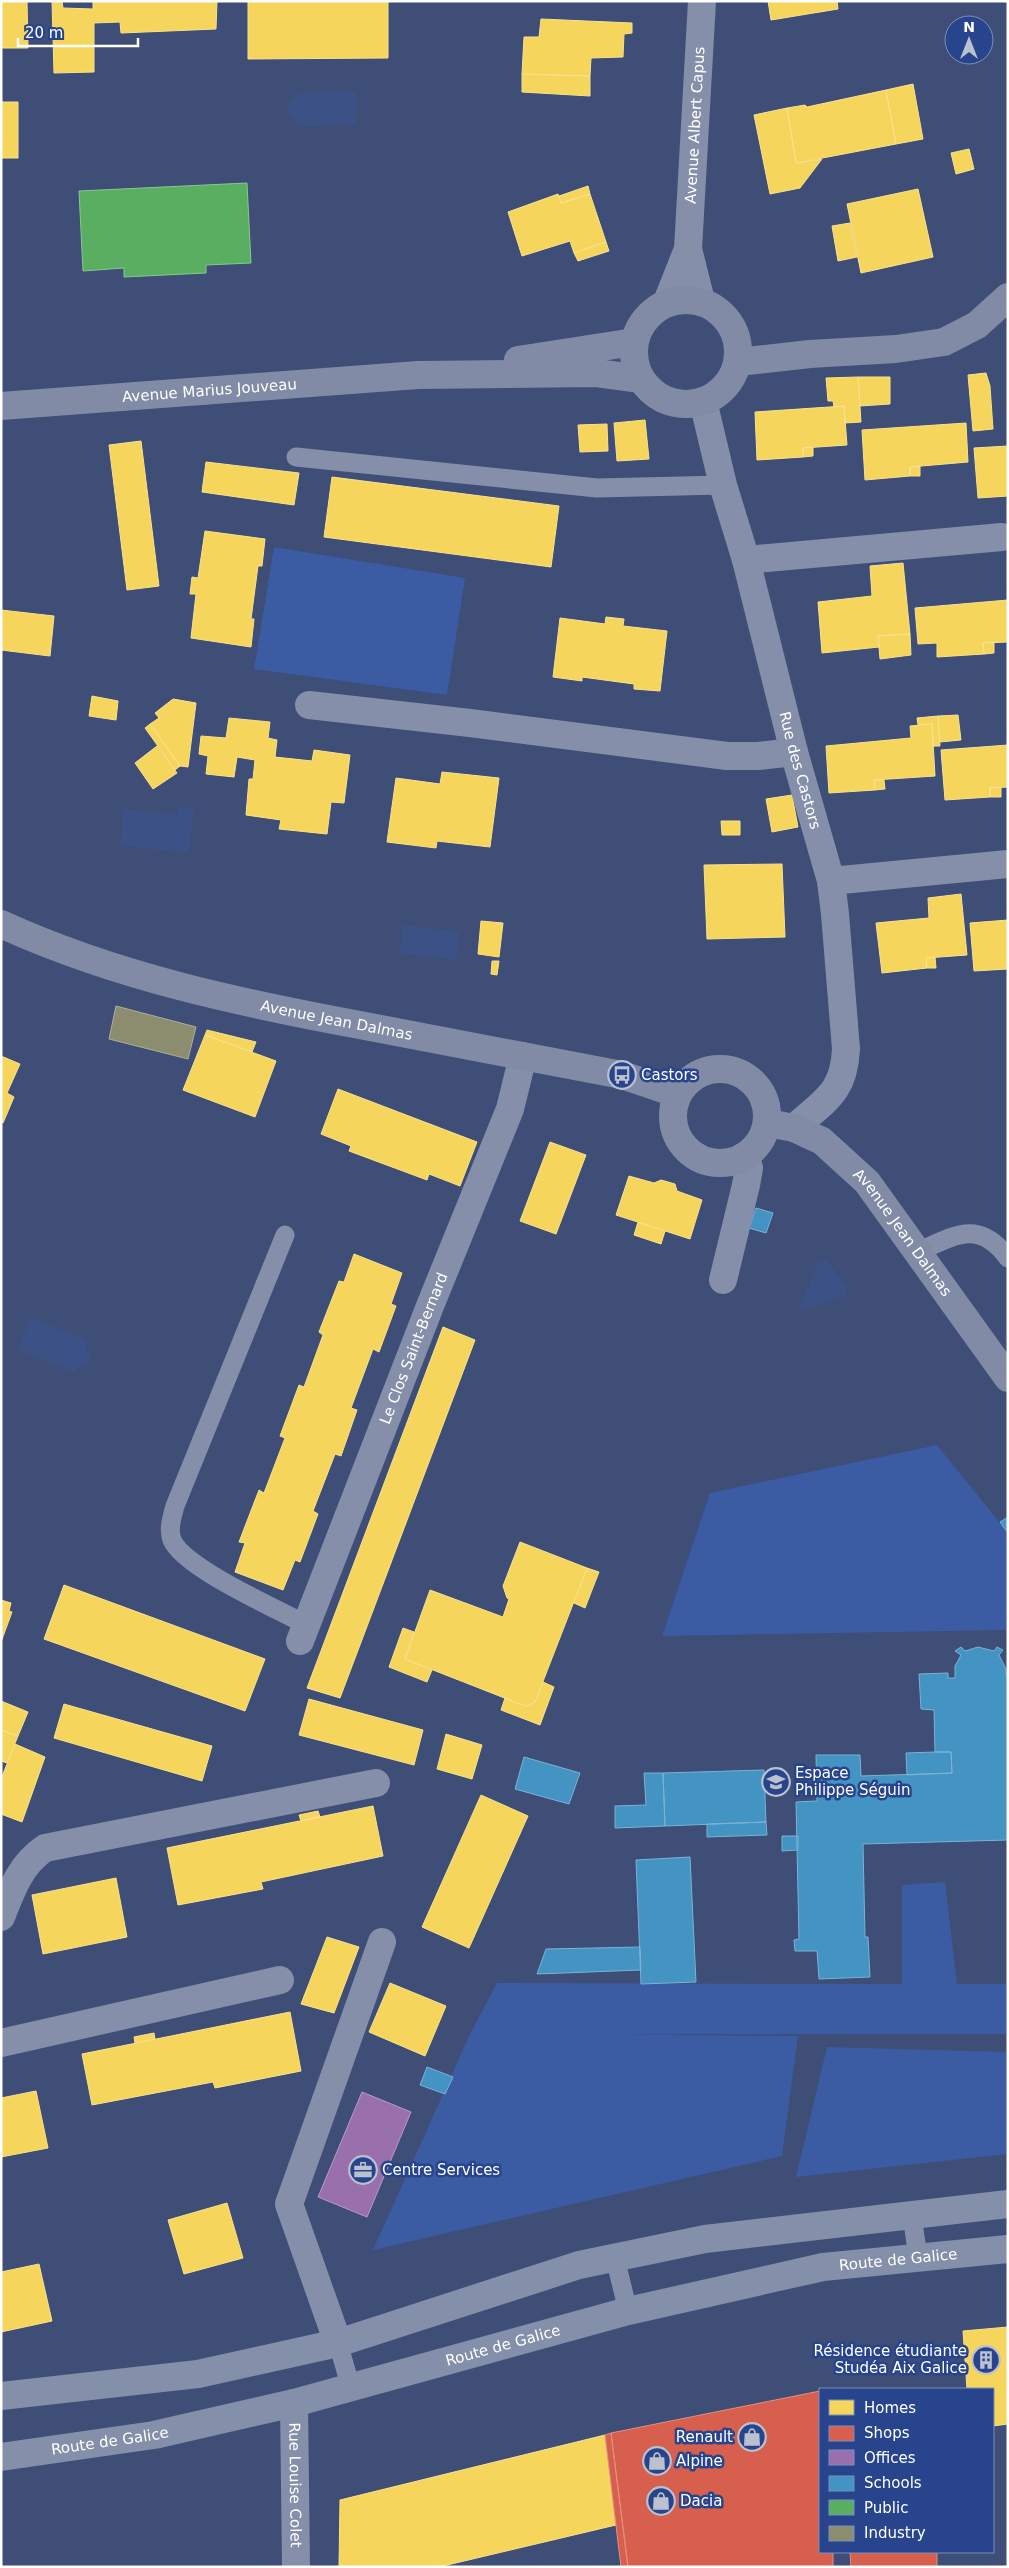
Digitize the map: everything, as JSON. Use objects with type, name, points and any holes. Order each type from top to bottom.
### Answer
[{"type":"main road","points":[[1,2396],[198,2374],[338,2343],[579,2265],[705,2239],[1008,2204]]},
{"type":"main road","name":"Route de Galice","points":[[1,2457],[154,2434],[294,2403],[628,2311],[823,2267],[1008,2249]]},
{"type":"street","name":"Avenue Albert Capus","points":[[701,301],[688,249],[702,1]]},
{"type":"street","name":"Avenue Albert Capus","points":[[667,302],[688,249]]},
{"type":"street","points":[[737,350],[810,354],[896,349],[944,342],[977,325],[1008,297]]},
{"type":"street","points":[[701,301],[725,316],[737,350],[725,387],[703,401],[678,403],[656,395],[641,378],[634,342],[643,321],[667,302],[701,301]]},
{"type":"street","name":"Avenue Marius Jouveau","points":[[418,375],[634,342]]},
{"type":"street","name":"Avenue Marius Jouveau","points":[[1,406],[418,375],[596,373],[641,378]]},
{"type":"street","name":"Rue des Castors","points":[[703,401],[723,485],[746,560],[794,752],[830,881],[845,1030],[845,1069],[839,1086],[832,1095],[794,1128]]},
{"type":"street","points":[[746,560],[1002,537]]},
{"type":"street","points":[[310,706],[470,723],[727,756],[758,756],[794,752]]},
{"type":"street","points":[[830,881],[1008,864]]},
{"type":"street","name":"Avenue Jean Dalmas","points":[[1,924],[94,962],[175,986],[270,1008],[622,1075],[678,1094]]},
{"type":"street","name":"Le Clos Saint-Bernard","points":[[303,1633],[430,1306],[510,1109],[523,1056]]},
{"type":"street","points":[[718,1068],[735,1070],[750,1079],[761,1091],[767,1106],[768,1123],[764,1136],[756,1148],[745,1156],[733,1162],[706,1161],[694,1155],[683,1146],[676,1134],[673,1121],[674,1107],[678,1094],[688,1081],[702,1072],[718,1068]]},
{"type":"street","name":"Avenue Jean Dalmas","points":[[768,1123],[794,1128],[822,1141],[867,1182],[1008,1378]]},
{"type":"street","points":[[723,1280],[746,1185],[749,1168],[745,1156]]},
{"type":"street","points":[[1,1917],[17,1877],[31,1858],[45,1848],[376,1783]]},
{"type":"street","points":[[338,2343],[288,2204],[382,1942]]},
{"type":"street","points":[[1,2043],[280,1980]]},
{"type":"street","name":"Rue Louise Colet","points":[[294,2403],[296,2567]]},
{"type":"lane","points":[[296,457],[597,488],[723,485]]},
{"type":"lane","points":[[918,1252],[955,1236],[976,1234],[986,1236],[1008,1258]]},
{"type":"lane","points":[[285,1235],[175,1506],[170,1527],[172,1540],[184,1556],[303,1633]]},
{"type":"lane","points":[[912,2215],[918,2258]]},
{"type":"lane","points":[[615,2258],[628,2311]]},
{"type":"lane","points":[[338,2343],[351,2388]]},
{"type":"shaded area","points":[[356,91],[357,124],[297,127],[296,122],[287,110],[289,103],[296,97],[296,93]]},
{"type":"shaded area","points":[[274,547],[465,578],[447,695],[254,669]]},
{"type":"shaded area","points":[[179,806],[194,808],[189,853],[120,845],[124,809],[178,815]]},
{"type":"shaded area","points":[[403,925],[459,932],[456,960],[400,953]]},
{"type":"shaded area","points":[[827,1260],[848,1288],[845,1296],[804,1310],[800,1306],[819,1262]]},
{"type":"shaded area","points":[[31,1317],[88,1341],[85,1348],[90,1353],[88,1364],[78,1366],[75,1373],[18,1349]]},
{"type":"shaded area","points":[[937,1445],[1008,1533],[1008,1630],[662,1636],[710,1493]]},
{"type":"shaded area","points":[[945,1882],[957,1984],[1008,1984],[1008,2034],[613,2034],[798,2036],[782,2156],[373,2250],[470,2034],[497,1983],[902,1984],[902,1885]]},
{"type":"shaded area","points":[[827,2047],[1008,2052],[1008,2154],[796,2177]]},
{"type":"building: Homes","points":[[1,1],[27,1],[28,48],[1,48]]},
{"type":"building: Homes","points":[[52,1],[62,1],[63,8],[93,9],[93,1],[217,1],[216,29],[121,33],[120,22],[94,23],[94,72],[54,73]]},
{"type":"building: Homes","points":[[248,1],[388,1],[388,58],[248,59]]},
{"type":"building: Homes","points":[[768,1],[837,1],[838,9],[771,20]]},
{"type":"building: Homes","points":[[541,19],[632,23],[632,33],[624,34],[623,57],[591,58],[590,76],[522,74],[524,37],[539,37]]},
{"type":"building: Homes","points":[[522,74],[590,76],[590,96],[522,92]]},
{"type":"building: Homes","points":[[913,84],[923,139],[896,144],[886,90]]},
{"type":"building: Homes","points":[[886,90],[896,144],[796,163],[787,108],[805,105],[807,107]]},
{"type":"building: Homes","points":[[1,102],[18,102],[18,158],[1,158]]},
{"type":"building: Homes","points":[[787,108],[796,163],[822,159],[800,188],[770,194],[754,115]]},
{"type":"building: Homes","points":[[969,149],[974,169],[956,174],[951,153]]},
{"type":"building: Homes","points":[[588,186],[590,194],[561,203],[559,196]]},
{"type":"building: Homes","points":[[918,189],[933,257],[861,273],[847,204]]},
{"type":"building: Homes","points":[[558,194],[561,203],[590,194],[606,242],[574,253],[570,241],[522,256],[508,212]]},
{"type":"building: Homes","points":[[850,223],[857,257],[838,261],[832,226]]},
{"type":"building: Homes","points":[[606,242],[609,251],[578,261],[574,253]]},
{"type":"building: Homes","points":[[986,373],[990,386],[993,429],[973,431],[968,375]]},
{"type":"building: Homes","points":[[858,377],[890,377],[890,404],[860,406]]},
{"type":"building: Homes","points":[[858,377],[861,422],[845,423],[844,406],[834,407],[833,401],[828,401],[826,378]]},
{"type":"building: Homes","points":[[844,406],[847,445],[803,448],[803,457],[757,460],[755,412]]},
{"type":"building: Homes","points":[[645,420],[649,459],[617,461],[614,423]]},
{"type":"building: Homes","points":[[966,423],[968,462],[910,467],[910,476],[865,480],[862,430]]},
{"type":"building: Homes","points":[[607,424],[608,451],[580,452],[578,425]]},
{"type":"building: Homes","points":[[141,441],[159,586],[127,590],[109,445]]},
{"type":"building: Homes","points":[[1008,446],[1008,496],[978,498],[974,448]]},
{"type":"building: Homes","points":[[813,447],[813,456],[803,457],[803,448]]},
{"type":"building: Homes","points":[[206,462],[299,473],[294,505],[202,492]]},
{"type":"building: Homes","points":[[920,466],[920,476],[910,476],[910,467]]},
{"type":"building: Homes","points":[[332,477],[559,506],[551,567],[324,537]]},
{"type":"building: Homes","points":[[205,531],[265,539],[262,566],[258,566],[251,619],[254,619],[251,647],[191,638],[196,594],[190,594],[192,577],[198,578]]},
{"type":"building: Homes","points":[[903,563],[910,634],[878,636],[879,647],[822,653],[818,602],[872,596],[870,566]]},
{"type":"building: Homes","points":[[1008,600],[1008,642],[983,643],[984,654],[937,657],[937,643],[918,644],[915,608]]},
{"type":"building: Homes","points":[[1,610],[54,616],[50,656],[1,650]]},
{"type":"building: Homes","points":[[606,617],[624,619],[623,626],[667,631],[660,691],[634,689],[634,684],[582,677],[582,681],[553,677],[560,618],[605,624]]},
{"type":"building: Homes","points":[[910,634],[911,655],[880,659],[878,636]]},
{"type":"building: Homes","points":[[994,642],[994,653],[984,654],[983,643]]},
{"type":"building: Homes","points":[[92,696],[118,701],[116,720],[89,716]]},
{"type":"building: Homes","points":[[173,699],[196,703],[188,767],[180,766],[150,724],[159,718],[155,713]]},
{"type":"building: Homes","points":[[958,715],[961,740],[940,742],[938,716]]},
{"type":"building: Homes","points":[[938,716],[940,746],[933,746],[932,724],[918,725],[917,718]]},
{"type":"building: Homes","points":[[229,718],[270,722],[268,738],[277,740],[275,757],[312,761],[314,750],[350,755],[344,803],[331,802],[327,834],[279,829],[281,820],[246,815],[249,779],[253,779],[255,760],[237,757],[234,777],[206,774],[208,756],[199,754],[201,736],[226,738]]},
{"type":"building: Homes","points":[[150,724],[180,766],[175,770],[145,728]]},
{"type":"building: Homes","points":[[932,724],[935,776],[874,780],[875,790],[829,793],[826,746],[911,738],[910,726]]},
{"type":"building: Homes","points":[[1008,745],[1008,787],[990,788],[990,797],[945,800],[941,750]]},
{"type":"building: Homes","points":[[157,746],[177,773],[153,789],[135,763]]},
{"type":"building: Homes","points":[[442,772],[499,778],[490,847],[437,841],[436,848],[387,842],[396,778],[440,784]]},
{"type":"building: Homes","points":[[874,780],[884,780],[885,789],[875,790]]},
{"type":"building: Homes","points":[[1001,787],[1001,797],[990,797],[990,788]]},
{"type":"building: Homes","points":[[792,795],[798,827],[772,832],[766,799]]},
{"type":"building: Homes","points":[[721,821],[740,821],[740,835],[722,835]]},
{"type":"building: Homes","points":[[782,864],[785,937],[707,939],[704,865]]},
{"type":"building: Homes","points":[[961,894],[967,955],[926,958],[927,968],[882,973],[876,923],[929,918],[928,898]]},
{"type":"building: Homes","points":[[1008,920],[1008,969],[974,971],[970,923]]},
{"type":"building: Homes","points":[[481,921],[503,923],[499,957],[478,954]]},
{"type":"building: Homes","points":[[935,957],[936,968],[927,968],[926,958]]},
{"type":"building: Homes","points":[[492,961],[499,961],[497,975],[491,974]]},
{"type":"building: Homes","points":[[207,1030],[256,1042],[252,1052],[205,1035]]},
{"type":"building: Homes","points":[[205,1035],[276,1061],[255,1117],[183,1090]]},
{"type":"building: Homes","points":[[1,1056],[20,1064],[7,1093],[14,1097],[3,1123],[1,1122]]},
{"type":"building: Homes","points":[[338,1089],[477,1142],[460,1186],[429,1174],[427,1180],[349,1151],[351,1146],[321,1134]]},
{"type":"building: Homes","points":[[550,1142],[586,1155],[556,1234],[520,1221]]},
{"type":"building: Homes","points":[[629,1176],[654,1183],[661,1180],[675,1184],[677,1191],[702,1200],[690,1239],[616,1215]]},
{"type":"building: Homes","points":[[638,1222],[665,1231],[661,1244],[634,1235]]},
{"type":"building: Homes","points":[[354,1254],[402,1273],[391,1304],[396,1306],[379,1352],[373,1349],[351,1408],[357,1410],[341,1456],[335,1454],[313,1511],[318,1514],[300,1562],[295,1560],[283,1590],[235,1572],[245,1543],[239,1542],[259,1490],[264,1493],[285,1438],[280,1436],[299,1385],[304,1387],[323,1335],[319,1332],[339,1281],[344,1282]]},
{"type":"building: Homes","points":[[443,1327],[475,1340],[340,1698],[307,1688]]},
{"type":"building: Homes","points":[[520,1542],[587,1568],[535,1702],[525,1706],[405,1659],[430,1590],[503,1617],[509,1599],[503,1586]]},
{"type":"building: Homes","points":[[587,1568],[599,1572],[585,1608],[574,1603]]},
{"type":"building: Homes","points":[[64,1585],[265,1659],[245,1711],[44,1639]]},
{"type":"building: Homes","points":[[1,1600],[11,1603],[9,1611],[12,1612],[1,1642]]},
{"type":"building: Homes","points":[[403,1628],[414,1632],[405,1659],[432,1670],[427,1682],[389,1667]]},
{"type":"building: Homes","points":[[543,1682],[554,1687],[540,1725],[501,1710],[505,1698],[525,1706],[532,1704],[536,1700]]},
{"type":"building: Homes","points":[[309,1699],[423,1730],[414,1765],[299,1735]]},
{"type":"building: Homes","points":[[1,1701],[28,1712],[18,1736],[1,1730]]},
{"type":"building: Homes","points":[[64,1704],[212,1746],[202,1781],[54,1738]]},
{"type":"building: Homes","points":[[1,1730],[18,1736],[7,1763],[1,1761]]},
{"type":"building: Homes","points":[[446,1734],[482,1745],[472,1779],[437,1769]]},
{"type":"building: Homes","points":[[15,1744],[45,1757],[22,1822],[1,1814],[1,1779]]},
{"type":"building: Homes","points":[[481,1795],[528,1816],[469,1948],[422,1927]]},
{"type":"building: Homes","points":[[373,1806],[383,1856],[261,1882],[263,1889],[178,1905],[167,1848]]},
{"type":"building: Homes","points":[[318,1811],[320,1817],[301,1821],[299,1815]]},
{"type":"building: Homes","points":[[116,1878],[127,1937],[43,1954],[32,1895]]},
{"type":"building: Homes","points":[[327,1937],[359,1947],[334,2013],[301,2004]]},
{"type":"building: Homes","points":[[390,1983],[446,2006],[425,2056],[369,2032]]},
{"type":"building: Homes","points":[[290,2012],[301,2071],[215,2088],[213,2082],[92,2105],[82,2054]]},
{"type":"building: Homes","points":[[154,2033],[155,2039],[135,2043],[134,2037]]},
{"type":"building: Homes","points":[[36,2091],[48,2148],[1,2157],[1,2098]]},
{"type":"building: Homes","points":[[227,2203],[243,2258],[184,2274],[168,2220]]},
{"type":"building: Homes","points":[[39,2264],[52,2321],[1,2332],[1,2272]]},
{"type":"building: Homes","name":"Résidence étudiante Studéa Aix Galice","points":[[1008,2327],[1008,2424],[994,2426],[994,2388],[967,2388],[963,2331]]},
{"type":"building: Homes","points":[[605,2435],[616,2525],[443,2566],[339,2567],[340,2500]]},
{"type":"building: Shops","points":[[819,2391],[819,2553],[833,2553],[833,2567],[628,2567],[611,2433]]},
{"type":"building: Shops","points":[[611,2433],[628,2567],[621,2567],[605,2435]]},
{"type":"building: Shops","points":[[850,2553],[937,2553],[937,2567],[851,2567]]},
{"type":"building: Offices","points":[[362,2092],[411,2112],[367,2217],[318,2197]]},
{"type":"building: Schools","points":[[756,1208],[773,1213],[766,1233],[749,1228]]},
{"type":"building: Schools","points":[[1008,1517],[1008,1533],[1000,1522]]},
{"type":"building: Schools","points":[[961,1647],[965,1651],[978,1647],[994,1651],[997,1647],[1003,1650],[999,1655],[1006,1669],[1006,1675],[1008,1675],[1008,1840],[863,1844],[865,1937],[868,1937],[870,1977],[819,1979],[817,1951],[795,1951],[794,1940],[799,1939],[796,1802],[817,1801],[816,1755],[860,1755],[861,1776],[952,1773],[951,1752],[935,1752],[934,1710],[921,1709],[919,1674],[948,1673],[948,1678],[955,1678],[955,1666],[961,1655],[955,1651]]},
{"type":"building: Schools","points":[[951,1752],[952,1773],[907,1775],[906,1753]]},
{"type":"building: Schools","points":[[524,1757],[580,1773],[569,1804],[515,1789]]},
{"type":"building: Schools","points":[[764,1770],[766,1822],[665,1826],[663,1773]]},
{"type":"building: Schools","points":[[644,1773],[663,1773],[665,1826],[615,1828],[615,1806],[646,1805]]},
{"type":"building: Schools","points":[[766,1822],[767,1835],[707,1837],[707,1824]]},
{"type":"building: Schools","points":[[782,1836],[798,1836],[798,1850],[782,1851]]},
{"type":"building: Schools","points":[[690,1857],[696,1982],[641,1984],[636,1860]]},
{"type":"building: Schools","points":[[640,1947],[641,1970],[537,1974],[546,1949]]},
{"type":"building: Schools","points":[[427,2067],[453,2077],[445,2094],[420,2085]]},
{"type":"building: Public","points":[[247,183],[251,263],[206,265],[206,273],[124,277],[124,268],[83,271],[79,191]]},
{"type":"building: Industry","points":[[116,1006],[196,1027],[188,1059],[109,1039]]},
{"type":"place","name":"Castors","points":[[622,1075]]},
{"type":"place","name":"Espace Philippe Séguin","points":[[776,1782]]},
{"type":"place","name":"Centre Services","points":[[363,2170]]},
{"type":"place","name":"Résidence étudiante Studéa Aix Galice","points":[[986,2360]]},
{"type":"place","name":"Renault","points":[[752,2437]]},
{"type":"place","name":"Alpine","points":[[657,2461]]},
{"type":"place","name":"Dacia","points":[[661,2501]]}]
